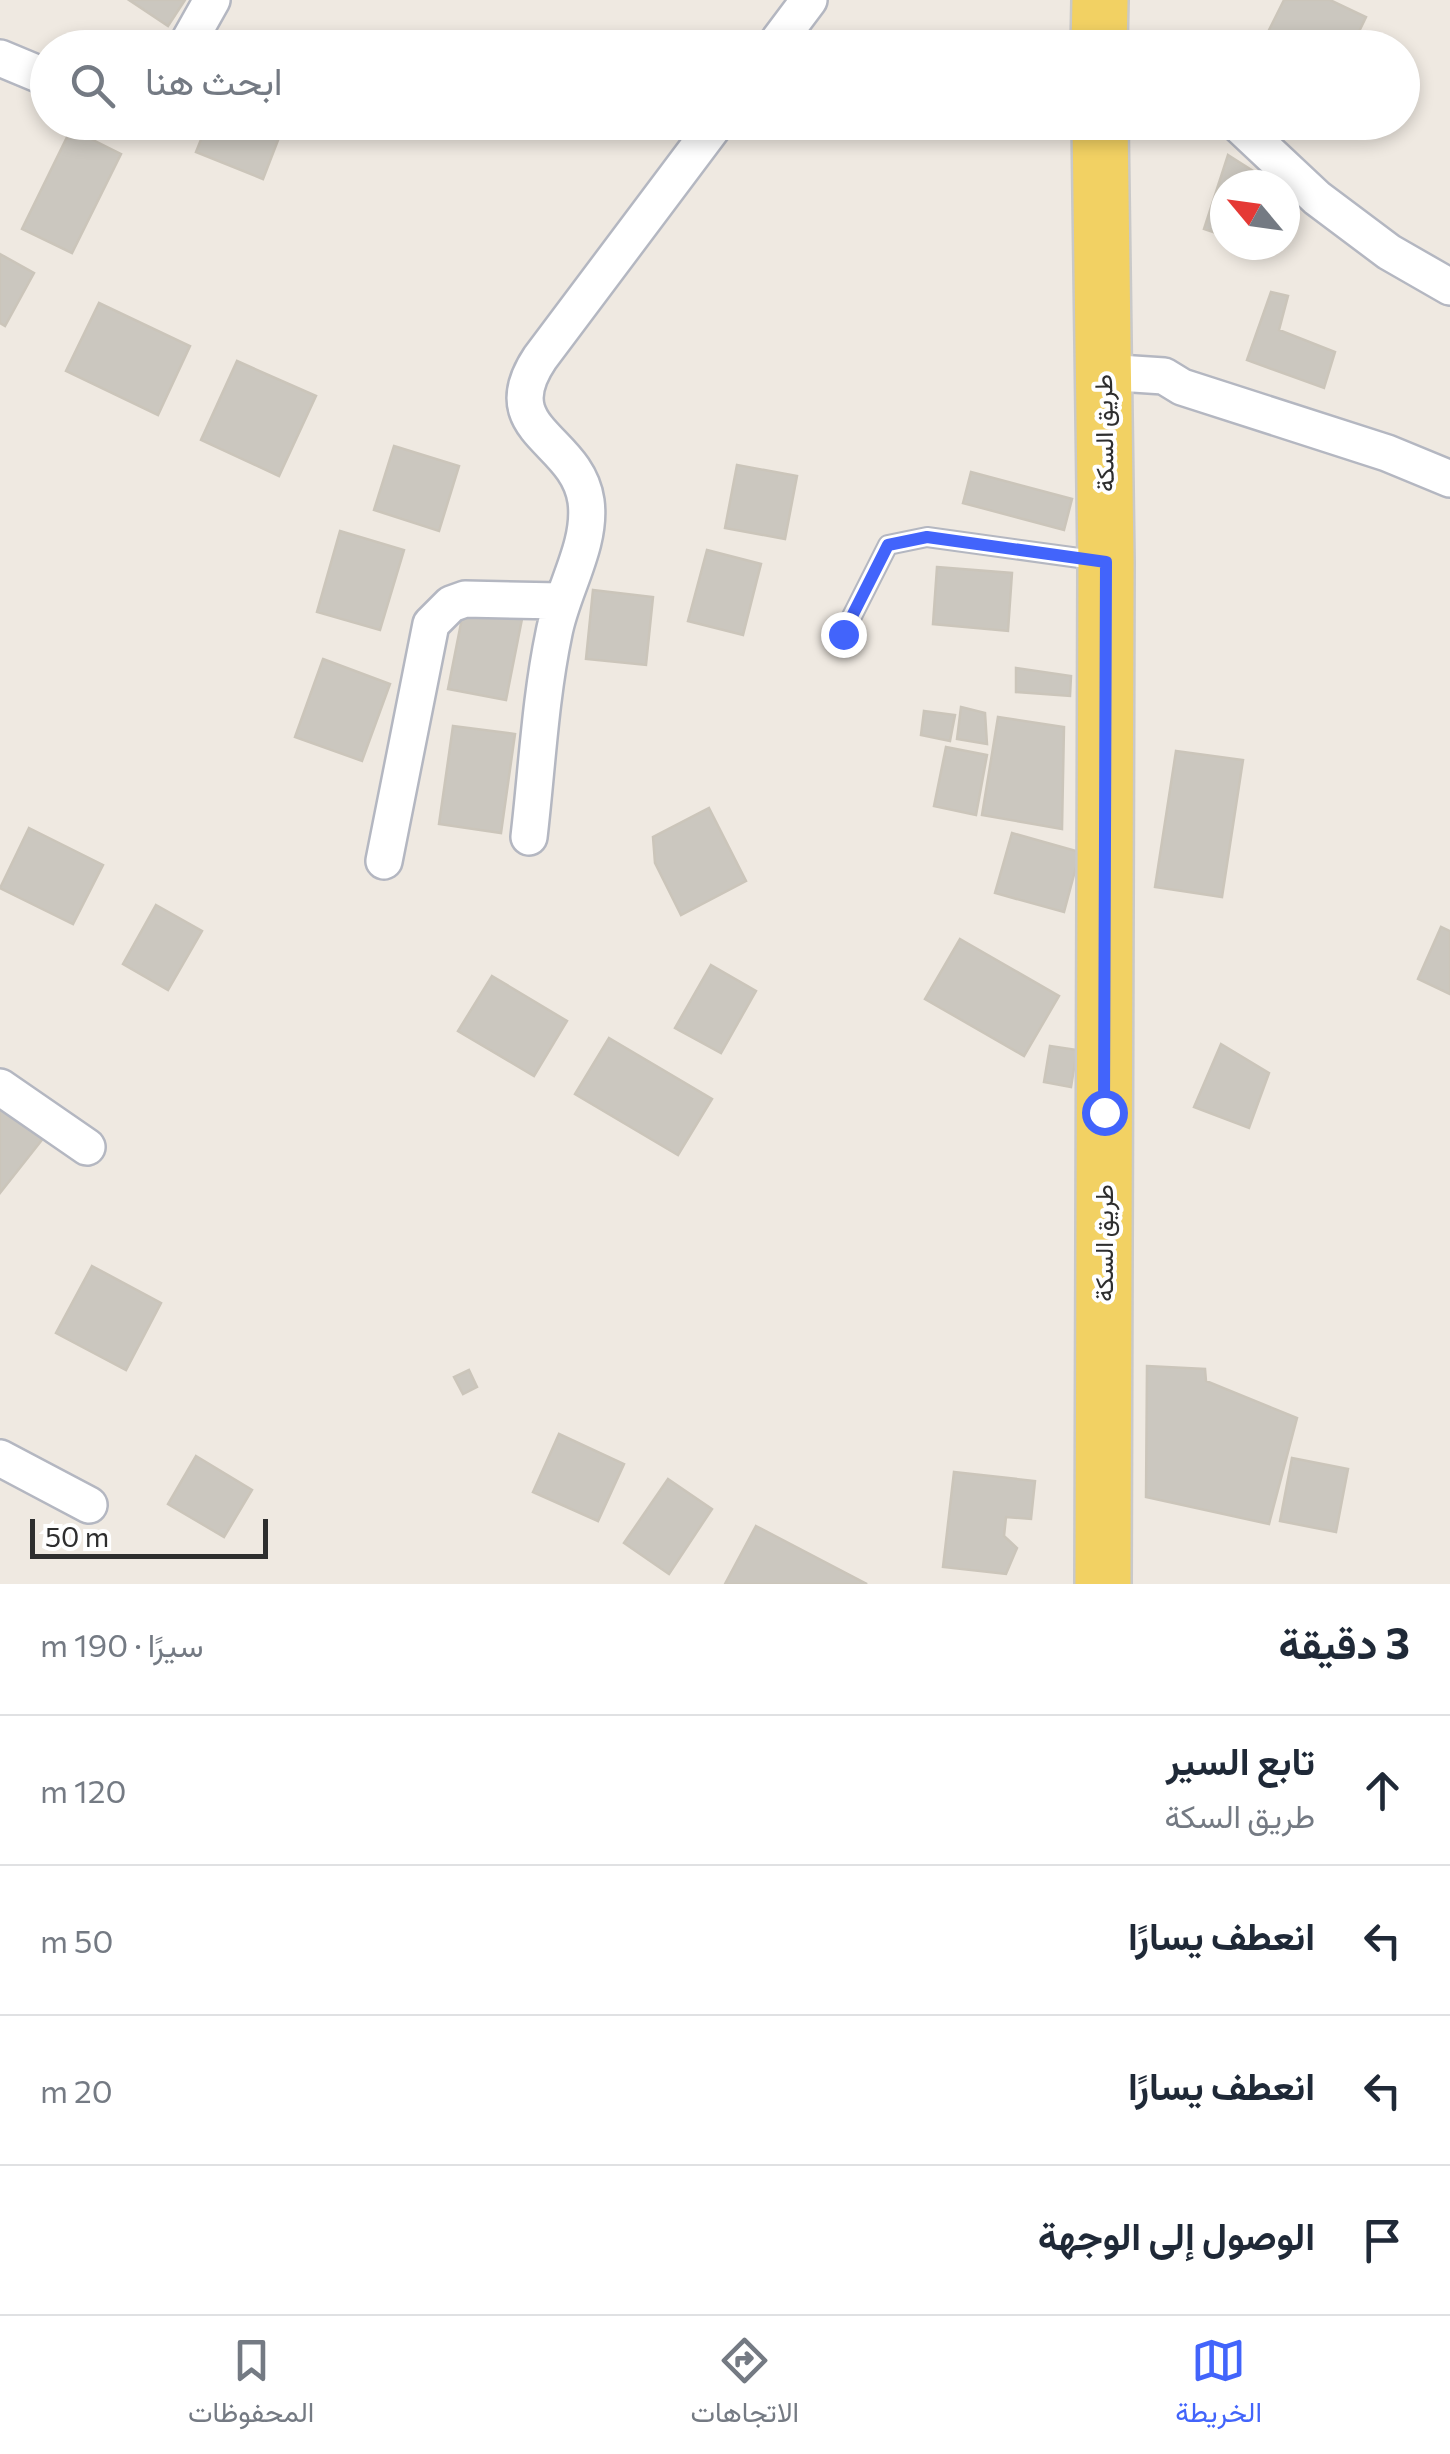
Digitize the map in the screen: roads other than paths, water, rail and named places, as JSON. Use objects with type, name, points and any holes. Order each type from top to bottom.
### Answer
[{"type":"main road","name":"طريق السكة","points":[[1100,140],[1106,562],[1103,1584]]},
{"type":"street","points":[[196,30],[212,0]]},
{"type":"street","points":[[787,30],[809,0]]},
{"type":"street","points":[[0,58],[30,70]]},
{"type":"street","points":[[529,837],[549,664],[562,600],[588,518],[577,474],[534,428],[524,392],[529,374],[704,140]]},
{"type":"street","points":[[1255,140],[1317,198],[1390,252],[1450,287]]},
{"type":"street","points":[[1103,372],[1164,376],[1182,387],[1388,453],[1450,479]]},
{"type":"street","points":[[384,862],[431,624],[451,604],[465,599],[562,600]]},
{"type":"street","points":[[0,1087],[86,1148]]},
{"type":"street","points":[[0,1458],[89,1506]]},
{"type":"lane","points":[[843,634],[888,545],[927,537],[1106,562]]}]
